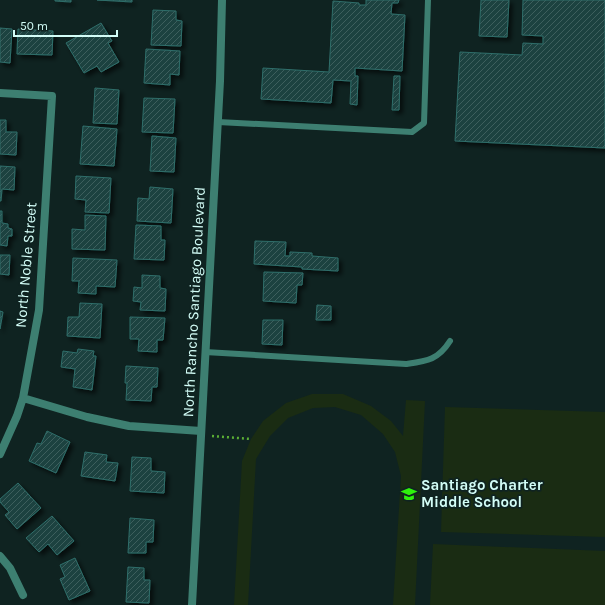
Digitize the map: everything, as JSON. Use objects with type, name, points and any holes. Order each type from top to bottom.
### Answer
[{"type":"street","name":"North Rancho Santiago Boulevard","points":[[192,605],[218,122],[222,0]]},
{"type":"street","name":"North Noble Street","points":[[0,92],[52,96],[39,310],[23,398],[17,416],[0,454]]},
{"type":"street","points":[[23,398],[87,417],[129,426],[201,433]]},
{"type":"street","points":[[0,556],[10,568],[23,595]]},
{"type":"lane","points":[[218,122],[412,132],[424,123],[428,0]]},
{"type":"lane","points":[[205,352],[406,364],[428,360],[443,351],[450,341]]},
{"type":"path","points":[[201,433],[251,439]]},
{"type":"green space","points":[[312,394],[343,394],[371,406],[391,421],[403,436],[406,400],[425,401],[415,605],[393,605],[401,476],[395,452],[383,434],[361,415],[335,407],[313,408],[288,418],[270,436],[256,459],[248,605],[234,605],[242,461],[251,439],[263,421],[286,403]]},
{"type":"green space","points":[[445,407],[605,412],[605,537],[441,532]]},
{"type":"green space","points":[[433,544],[605,551],[605,605],[430,605]]},
{"type":"building","points":[[71,0],[71,2],[55,1]]},
{"type":"building","points":[[97,0],[132,0],[132,2]]},
{"type":"building","points":[[366,0],[399,0],[398,3],[392,3],[391,14],[405,15],[402,71],[355,68],[355,76],[358,76],[357,105],[350,104],[351,81],[333,80],[331,103],[261,99],[263,68],[329,72],[333,1],[366,5]]},
{"type":"building","points":[[481,0],[509,0],[507,37],[479,36]]},
{"type":"building","points":[[523,0],[605,0],[605,148],[455,141],[460,52],[522,55],[523,43],[543,44],[543,36],[522,35]]},
{"type":"building","points":[[153,10],[176,11],[176,20],[182,21],[181,46],[151,45]]},
{"type":"building","points":[[101,23],[112,41],[108,43],[119,62],[101,72],[97,66],[84,73],[66,43]]},
{"type":"building","points":[[0,28],[12,29],[10,63],[0,62]]},
{"type":"building","points":[[18,29],[53,31],[52,55],[17,54]]},
{"type":"building","points":[[146,49],[180,51],[179,75],[170,74],[170,85],[144,83]]},
{"type":"building","points":[[394,76],[400,76],[399,110],[392,110]]},
{"type":"building","points":[[95,88],[119,90],[117,124],[93,123]]},
{"type":"building","points":[[144,98],[175,99],[173,133],[142,132]]},
{"type":"building","points":[[0,120],[6,120],[6,132],[17,132],[16,155],[0,154]]},
{"type":"building","points":[[83,126],[117,129],[114,166],[80,164]]},
{"type":"building","points":[[152,136],[176,138],[174,172],[150,171]]},
{"type":"building","points":[[0,166],[15,167],[14,190],[2,189],[1,201],[0,201]]},
{"type":"building","points":[[76,176],[111,178],[109,213],[85,212],[86,200],[75,199]]},
{"type":"building","points":[[150,187],[173,189],[171,223],[137,221],[138,198],[149,199]]},
{"type":"building","points":[[0,211],[2,211],[2,223],[8,224],[8,228],[12,229],[12,236],[8,236],[7,246],[0,245]]},
{"type":"building","points":[[85,215],[106,216],[105,250],[72,249],[72,229],[85,230]]},
{"type":"building","points":[[136,225],[161,226],[161,240],[165,240],[164,260],[134,259]]},
{"type":"building","points":[[255,241],[286,242],[285,256],[290,256],[290,252],[312,253],[312,256],[338,258],[338,271],[254,264]]},
{"type":"building","points":[[0,255],[10,255],[9,275],[0,274]]},
{"type":"building","points":[[73,258],[117,260],[115,287],[96,286],[96,294],[78,293],[79,281],[72,281]]},
{"type":"building","points":[[264,272],[303,273],[302,285],[297,285],[296,303],[263,301]]},
{"type":"building","points":[[142,275],[160,276],[160,288],[166,289],[165,311],[140,310],[141,302],[133,301],[134,287],[142,288]]},
{"type":"building","points":[[80,303],[102,304],[100,338],[67,336],[68,317],[79,317]]},
{"type":"building","points":[[317,305],[331,306],[331,320],[316,320]]},
{"type":"building","points":[[0,311],[3,312],[0,329]]},
{"type":"building","points":[[130,317],[165,318],[163,340],[157,340],[157,352],[138,351],[139,339],[130,339]]},
{"type":"building","points":[[263,320],[283,320],[282,345],[262,344]]},
{"type":"building","points":[[78,349],[94,351],[93,356],[96,356],[92,390],[73,387],[75,369],[61,367],[63,351],[77,353]]},
{"type":"building","points":[[126,366],[158,368],[157,387],[152,387],[151,401],[126,400]]},
{"type":"building","points":[[47,431],[70,442],[56,473],[29,461],[37,443],[41,444]]},
{"type":"building","points":[[85,452],[107,455],[106,462],[118,463],[115,481],[81,476]]},
{"type":"building","points":[[132,457],[151,458],[151,471],[165,472],[164,493],[130,491]]},
{"type":"building","points":[[18,483],[41,508],[17,529],[5,515],[9,512],[0,502],[0,499]]},
{"type":"building","points":[[52,516],[74,541],[57,555],[48,544],[39,552],[26,538]]},
{"type":"building","points":[[130,518],[154,520],[153,542],[146,542],[146,553],[128,553]]},
{"type":"building","points":[[75,558],[90,591],[69,600],[60,579],[65,577],[60,565]]},
{"type":"building","points":[[128,567],[144,568],[144,580],[150,580],[149,603],[126,602]]},
{"type":"place","name":"Santiago Charter Middle School","points":[[409,494]]}]
